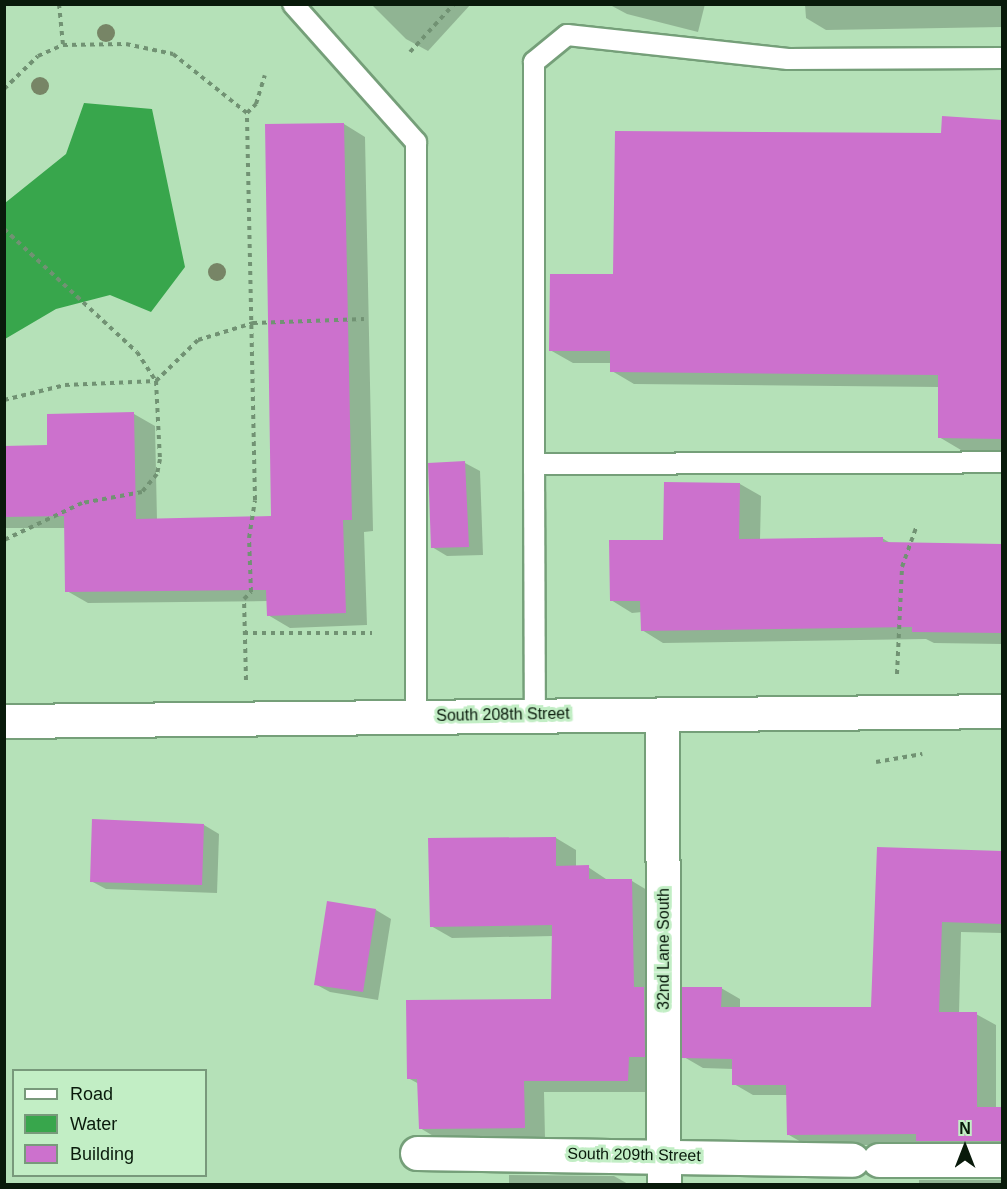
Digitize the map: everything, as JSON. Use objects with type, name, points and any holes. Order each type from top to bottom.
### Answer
[{"type":"street","name":"South 208th Street","points":[[4,721],[1002,711]]},
{"type":"street","name":"32nd Lane South","points":[[662,714],[664,1170]]},
{"type":"street","name":"South 209th Street","points":[[417,1153],[664,1170],[866,1160],[1002,1160]]},
{"type":"lane","points":[[293,4],[416,142],[416,716]]},
{"type":"lane","points":[[535,715],[534,62],[567,35],[788,58],[1002,58]]},
{"type":"lane","points":[[534,464],[1002,462]]},
{"type":"path","points":[[59,4],[63,45]]},
{"type":"path","points":[[410,52],[454,4]]},
{"type":"path","points":[[4,89],[38,56],[63,45],[126,44],[173,54],[247,113]]},
{"type":"path","points":[[246,690],[244,599],[251,592],[249,538],[255,500],[247,113],[256,104],[265,75]]},
{"type":"path","points":[[4,229],[137,352],[156,381],[160,459],[151,484],[126,496],[82,503],[4,540]]},
{"type":"path","points":[[4,400],[65,385],[156,381],[198,340],[253,323],[364,319]]},
{"type":"path","points":[[896,683],[902,567],[916,528]]},
{"type":"path","points":[[244,633],[372,633]]},
{"type":"water","points":[[84,103],[152,109],[185,267],[151,312],[110,295],[56,309],[5,339],[5,203],[66,154]]},
{"type":"building","points":[[942,116],[1002,120],[1002,439],[938,438],[938,375],[610,372],[610,351],[549,351],[550,274],[613,274],[615,131],[941,133]]},
{"type":"building","points":[[344,123],[352,520],[343,520],[346,613],[267,616],[266,590],[65,592],[64,516],[4,517],[4,446],[47,445],[47,414],[134,412],[136,519],[271,516],[265,124]]},
{"type":"building","points":[[465,461],[469,547],[431,548],[428,463]]},
{"type":"building","points":[[664,482],[740,483],[739,539],[883,537],[883,542],[1002,544],[1002,633],[912,632],[912,627],[641,631],[640,601],[610,601],[609,540],[663,540]]},
{"type":"building","points":[[92,819],[204,824],[202,885],[90,882]]},
{"type":"building","points":[[556,837],[556,866],[589,865],[589,879],[632,879],[634,987],[644,987],[645,1057],[629,1057],[628,1081],[524,1081],[525,1128],[419,1129],[417,1079],[407,1079],[406,1000],[551,999],[552,925],[430,927],[428,838]]},
{"type":"building","points":[[877,847],[1002,851],[1002,924],[942,922],[939,1012],[977,1012],[977,1107],[1002,1107],[1002,1141],[916,1141],[916,1134],[787,1135],[786,1085],[732,1085],[732,1059],[682,1058],[682,987],[722,987],[721,1007],[871,1007]]},
{"type":"building","points":[[327,901],[376,909],[363,992],[314,985]]}]
